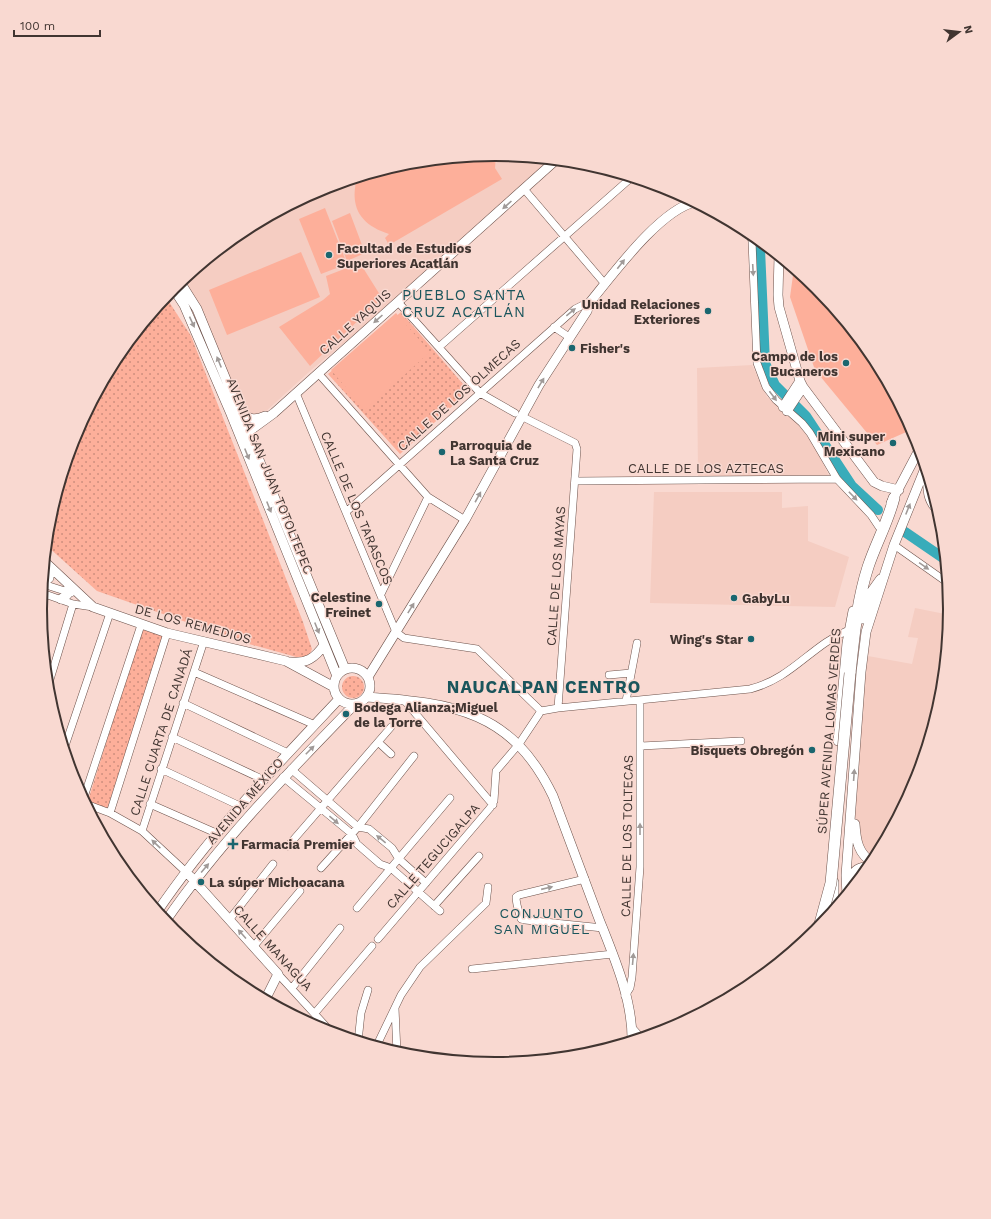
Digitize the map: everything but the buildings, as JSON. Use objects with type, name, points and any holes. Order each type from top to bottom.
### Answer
[{"type":"highway","points":[[822,917],[831,883],[860,596],[868,566],[890,515],[896,494]]},
{"type":"highway","points":[[830,909],[840,839],[852,672],[866,604],[875,586],[882,580]]},
{"type":"main road","name":"CALLE YAQUIS","points":[[244,435],[274,413],[551,165]]},
{"type":"main road","points":[[368,677],[358,668],[345,669],[335,682],[334,692],[339,700],[346,704],[354,705],[363,702],[369,693],[368,677],[465,520],[519,415],[570,337],[591,301],[629,253],[663,222],[682,207],[688,205]]},
{"type":"main road","points":[[780,263],[779,307],[799,388],[874,482],[896,494]]},
{"type":"main road","name":"AVENIDA SAN JUAN TOTOLTEPEC","points":[[183,287],[197,309],[239,411],[244,435],[324,645],[335,682]]},
{"type":"main road","name":"AVENIDA SAN JUAN TOTOLTEPEC","points":[[177,294],[184,305],[244,435],[345,669]]},
{"type":"main road","points":[[786,407],[799,388]]},
{"type":"main road","points":[[239,411],[247,418],[254,420],[274,413]]},
{"type":"main road","name":"SÚPER AVENIDA LOMAS VERDES","points":[[834,904],[833,834],[838,742],[848,630],[862,575],[879,527],[916,455]]},
{"type":"main road","points":[[910,467],[919,462]]},
{"type":"main road","points":[[847,888],[860,672],[866,632],[882,580],[897,547],[923,474]]},
{"type":"main road","points":[[927,487],[930,500]]},
{"type":"main road","name":"DE LOS REMEDIOS","points":[[49,568],[69,589],[93,607],[167,633],[286,661],[324,681],[335,682]]},
{"type":"main road","points":[[61,599],[69,589]]},
{"type":"main road","points":[[286,661],[296,662],[310,660],[324,645]]},
{"type":"main road","points":[[369,693],[448,707],[468,713],[488,722],[519,744],[543,777],[603,928],[613,954],[625,996],[632,1029],[632,1037]]},
{"type":"main road","name":"AVENIDA MÉXICO","points":[[160,907],[185,871],[226,821],[339,700]]},
{"type":"main road","name":"AVENIDA MÉXICO","points":[[169,917],[194,880],[237,829],[291,768],[354,705]]},
{"type":"main road","points":[[852,802],[857,842],[860,851],[868,858]]},
{"type":"main road","points":[[226,821],[237,829]]},
{"type":"main road","points":[[818,922],[830,870],[833,834]]},
{"type":"main road","points":[[848,886],[851,875],[856,869],[863,866]]},
{"type":"main road","name":"CALLE MANAGUA","points":[[185,871],[278,974]]},
{"type":"main road","points":[[267,996],[278,974]]},
{"type":"main road","points":[[632,1029],[637,1035]]},
{"type":"street","points":[[439,347],[627,181]]},
{"type":"street","points":[[524,189],[563,237],[605,284]]},
{"type":"street","points":[[752,242],[757,363],[766,387],[802,423],[810,433],[837,479],[871,515],[879,527]]},
{"type":"street","name":"CALLE DE LOS OLMECAS","points":[[346,512],[575,308],[591,301]]},
{"type":"street","points":[[398,302],[480,393],[519,415]]},
{"type":"street","points":[[554,327],[570,337]]},
{"type":"street","points":[[318,373],[428,497],[465,520]]},
{"type":"street","name":"CALLE DE LOS TARASCOS","points":[[296,393],[396,632]]},
{"type":"street","name":"CALLE DE LOS MAYAS","points":[[519,415],[577,445],[576,481],[558,708]]},
{"type":"street","name":"CALLE DE LOS AZTECAS","points":[[576,481],[837,479]]},
{"type":"street","points":[[381,594],[428,497]]},
{"type":"street","points":[[897,547],[943,580]]},
{"type":"street","points":[[48,584],[69,589]]},
{"type":"street","points":[[47,596],[61,599],[73,604],[93,607]]},
{"type":"street","points":[[52,673],[73,604]]},
{"type":"street","points":[[67,741],[110,613]]},
{"type":"street","points":[[86,792],[141,625]]},
{"type":"street","points":[[396,632],[404,638],[478,649],[541,711],[558,708],[750,689],[763,686],[795,667],[830,639],[848,630]]},
{"type":"street","points":[[110,812],[167,633]]},
{"type":"street","name":"CALLE CUARTA DE CANADÁ","points":[[142,830],[204,641]]},
{"type":"street","points":[[626,701],[637,643]]},
{"type":"street","points":[[194,672],[315,725]]},
{"type":"street","points":[[610,675],[631,673]]},
{"type":"street","points":[[404,700],[493,805]]},
{"type":"street","name":"CALLE DE LOS TOLTECAS","points":[[625,996],[630,988],[632,977],[640,896],[640,700]]},
{"type":"street","points":[[183,703],[288,754]]},
{"type":"street","name":"CALLE TEGUCIGALPA","points":[[378,939],[493,805],[496,771],[519,744],[541,711]]},
{"type":"street","points":[[288,846],[322,809],[392,727]]},
{"type":"street","points":[[172,737],[264,780]]},
{"type":"street","points":[[640,746],[741,741]]},
{"type":"street","points":[[378,742],[390,754]]},
{"type":"street","points":[[321,868],[352,834],[414,756]]},
{"type":"street","points":[[291,768],[358,826],[369,830],[392,848],[399,859],[426,883]]},
{"type":"street","points":[[161,769],[240,806]]},
{"type":"street","points":[[283,777],[352,834],[357,844],[380,864],[391,868],[440,911]]},
{"type":"street","points":[[357,908],[450,798]]},
{"type":"street","points":[[150,804],[216,833]]},
{"type":"street","points":[[92,806],[110,812],[142,830],[185,871]]},
{"type":"street","points":[[434,906],[479,856]]},
{"type":"street","points":[[229,920],[273,864]]},
{"type":"street","points":[[584,879],[516,897],[521,919],[603,928]]},
{"type":"street","points":[[378,1043],[395,1006],[420,967],[486,903],[488,887]]},
{"type":"street","points":[[254,946],[300,891]]},
{"type":"street","points":[[292,988],[340,928]]},
{"type":"street","points":[[315,1013],[372,946]]},
{"type":"street","points":[[472,969],[613,954]]},
{"type":"street","name":"CALLE MANAGUA","points":[[278,974],[325,1024]]},
{"type":"street","points":[[359,1036],[361,1013],[368,990]]},
{"type":"street","points":[[395,1006],[397,1047]]},
{"type":"shaded area","points":[[495,161],[495,168],[502,179],[389,245],[385,238],[389,234],[371,226],[360,214],[356,207],[356,183],[379,176],[437,165],[466,162]]},
{"type":"shaded area","name":"Facultad de Estudios Superiores Acatlán","points":[[496,161],[545,164],[397,299],[310,371],[263,414],[254,416],[242,410],[186,285],[222,254],[271,221],[297,207],[324,195],[379,176],[437,165],[466,162]]},
{"type":"shaded area","points":[[325,208],[347,264],[321,274],[299,219]]},
{"type":"shaded area","points":[[350,213],[365,253],[347,261],[332,221]]},
{"type":"shaded area","points":[[301,252],[320,297],[227,335],[209,290]]},
{"type":"shaded area","points":[[360,263],[382,298],[310,366],[279,327],[323,300],[330,294],[326,276]]},
{"type":"shaded area","name":"Campo de los Bucaneros","points":[[793,274],[813,292],[851,336],[884,385],[907,432],[877,445],[815,370],[790,297]]},
{"type":"shaded area","points":[[169,302],[191,336],[303,622],[312,649],[309,656],[300,658],[249,644],[97,591],[51,550],[62,493],[81,438],[107,385],[140,336]]},
{"type":"shaded area","points":[[401,312],[469,391],[400,454],[328,374]]},
{"type":"shaded area","points":[[396,313],[430,352],[365,410],[331,370]]},
{"type":"shaded area","points":[[752,365],[767,397],[798,423],[816,449],[829,476],[698,476],[697,368]]},
{"type":"shaded area","points":[[654,492],[782,492],[782,508],[808,506],[808,541],[849,557],[835,607],[650,603]]},
{"type":"shaded area","points":[[915,608],[944,614],[940,668],[929,726],[910,781],[898,808],[870,856],[861,850],[855,824],[853,779],[868,656],[912,664],[918,638],[908,637]]},
{"type":"shaded area","points":[[142,628],[165,634],[106,812],[92,806],[89,798]]},
{"type":"shaded area","points":[[353,676],[357,677],[363,683],[363,691],[357,697],[353,698],[349,697],[343,691],[342,687],[343,683],[349,677]]},
{"type":"waterway","points":[[760,248],[765,363],[775,385],[806,416],[852,486],[878,510]]},
{"type":"waterway","points":[[905,532],[941,556]]},
{"type":"place","name":"Facultad de Estudios Superiores Acatlán","points":[[329,255]]},
{"type":"place","name":"Unidad Relaciones Exteriores","points":[[708,311]]},
{"type":"place","name":"Fisher's","points":[[572,348]]},
{"type":"place","name":"Campo de los Bucaneros","points":[[846,363]]},
{"type":"place","name":"Mini super Mexicano","points":[[893,443]]},
{"type":"place","name":"Parroquia de La Santa Cruz","points":[[442,452]]},
{"type":"place","name":"GabyLu","points":[[734,598]]},
{"type":"place","name":"Celestine Freinet","points":[[379,604]]},
{"type":"place","name":"Wing's Star","points":[[751,639]]},
{"type":"place","name":"Bodega Alianza;Miguel de la Torre","points":[[346,714]]},
{"type":"place","name":"Bisquets Obregón","points":[[812,750]]},
{"type":"place","name":"Farmacia Premier","points":[[233,844]]},
{"type":"place","name":"La súper Michoacana","points":[[201,882]]},
{"type":"district","name":"PUEBLO SANTA CRUZ ACATLÁN","points":[[464,304]]},
{"type":"district","name":"NAUCALPAN CENTRO","points":[[544,687]]},
{"type":"district","name":"CONJUNTO SAN MIGUEL","points":[[542,922]]}]
